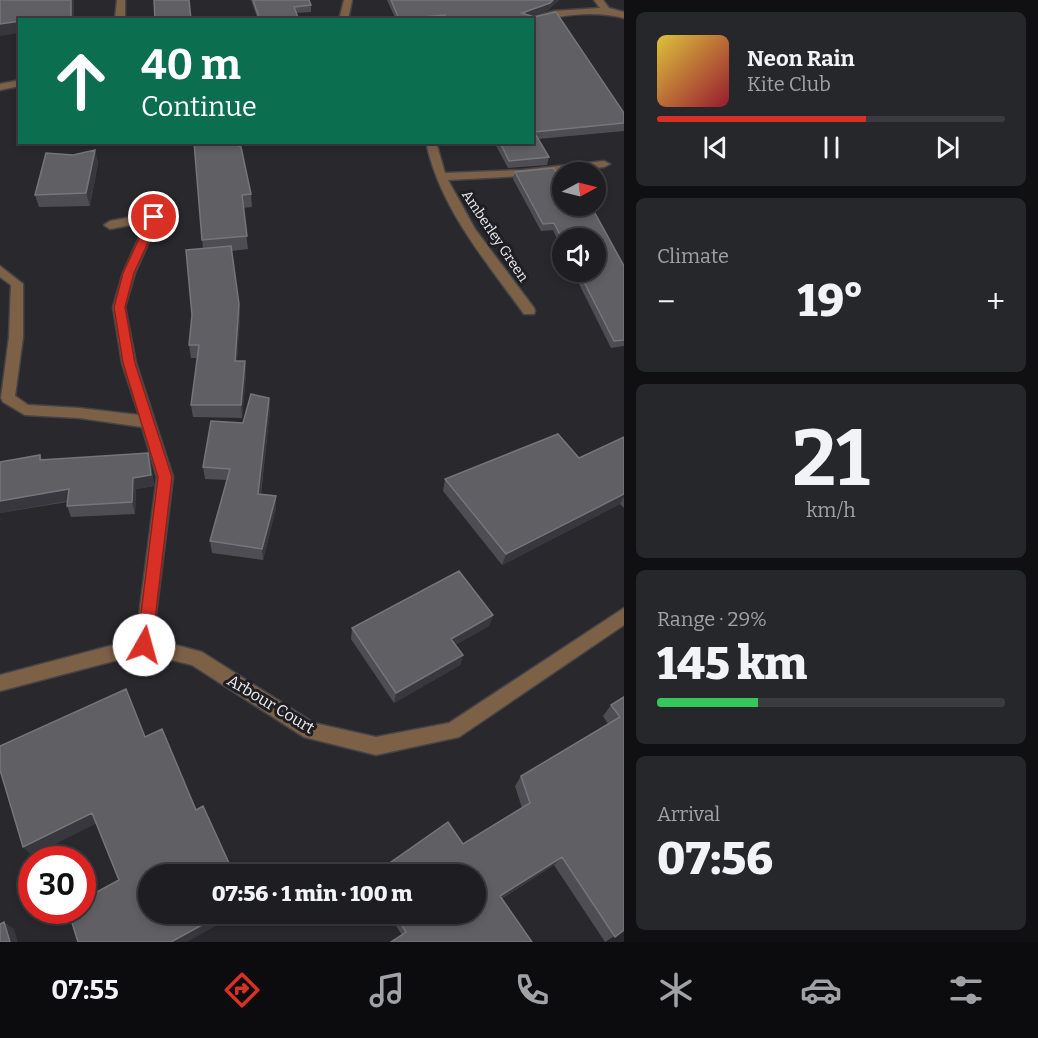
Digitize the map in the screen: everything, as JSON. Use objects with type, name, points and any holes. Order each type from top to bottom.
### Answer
[{"type":"street","points":[[120,18],[121,0]]},
{"type":"street","points":[[344,18],[348,0]]},
{"type":"street","points":[[598,0],[606,10]]},
{"type":"street","points":[[534,18],[554,14],[606,10],[624,15]]},
{"type":"street","points":[[0,87],[18,83]]},
{"type":"street","name":"Amberley Green","points":[[431,144],[433,159],[456,208],[529,311]]},
{"type":"street","points":[[440,177],[552,170]]},
{"type":"street","points":[[110,225],[154,217],[129,273],[119,307],[129,363],[165,477],[144,645]]},
{"type":"street","points":[[0,270],[17,284],[16,337],[8,398],[25,410],[79,413],[148,422]]},
{"type":"street","name":"Arbour Court","points":[[0,683],[144,645],[196,658],[310,731],[376,746],[453,731],[624,616]]},
{"type":"building","points":[[0,0],[71,0],[71,18],[18,18],[18,21],[0,24]]},
{"type":"building","points":[[154,0],[189,0],[191,18],[155,18]]},
{"type":"building","points":[[253,0],[309,0],[311,5],[294,7],[298,18],[259,18]]},
{"type":"building","points":[[391,0],[553,0],[522,13],[534,17],[556,12],[624,113],[624,123],[534,132],[534,18],[447,18],[445,15],[399,18]]},
{"type":"building","points":[[534,132],[549,157],[509,161],[501,144],[534,144]]},
{"type":"building","points":[[194,144],[236,144],[241,147],[251,194],[242,195],[247,236],[202,240]]},
{"type":"building","points":[[95,150],[86,193],[35,195],[46,153],[73,155]]},
{"type":"building","points":[[552,168],[552,216],[596,216],[603,228],[556,228],[554,223],[543,224],[515,172]]},
{"type":"building","points":[[606,233],[624,266],[624,340],[614,341],[584,282],[606,282]]},
{"type":"building","points":[[231,246],[239,304],[235,361],[245,361],[241,405],[191,405],[199,345],[189,345],[192,315],[186,250]]},
{"type":"building","points":[[251,394],[269,398],[258,494],[276,496],[262,549],[210,541],[230,469],[203,467],[211,421],[243,423]]},
{"type":"building","points":[[558,434],[579,458],[624,437],[624,494],[506,554],[445,479]]},
{"type":"building","points":[[148,453],[151,475],[133,478],[132,502],[67,506],[69,489],[0,501],[0,462],[40,455],[40,460]]},
{"type":"building","points":[[459,571],[493,615],[451,639],[463,655],[396,693],[352,628]]},
{"type":"building","points":[[126,689],[145,737],[162,729],[196,810],[203,806],[229,864],[138,864],[138,924],[204,924],[171,942],[78,942],[72,924],[96,924],[96,892],[119,880],[92,813],[23,846],[0,770],[0,746]]},
{"type":"building","points":[[624,697],[624,930],[615,937],[562,857],[500,896],[532,942],[391,942],[406,932],[401,924],[486,924],[486,864],[388,864],[448,822],[463,844],[530,803],[521,776],[620,717],[611,705]]},
{"type":"building","points":[[4,922],[10,942],[0,942],[0,924]]},
{"type":"route","points":[[144,645],[165,477],[129,363],[119,307],[129,273],[154,217]]}]
